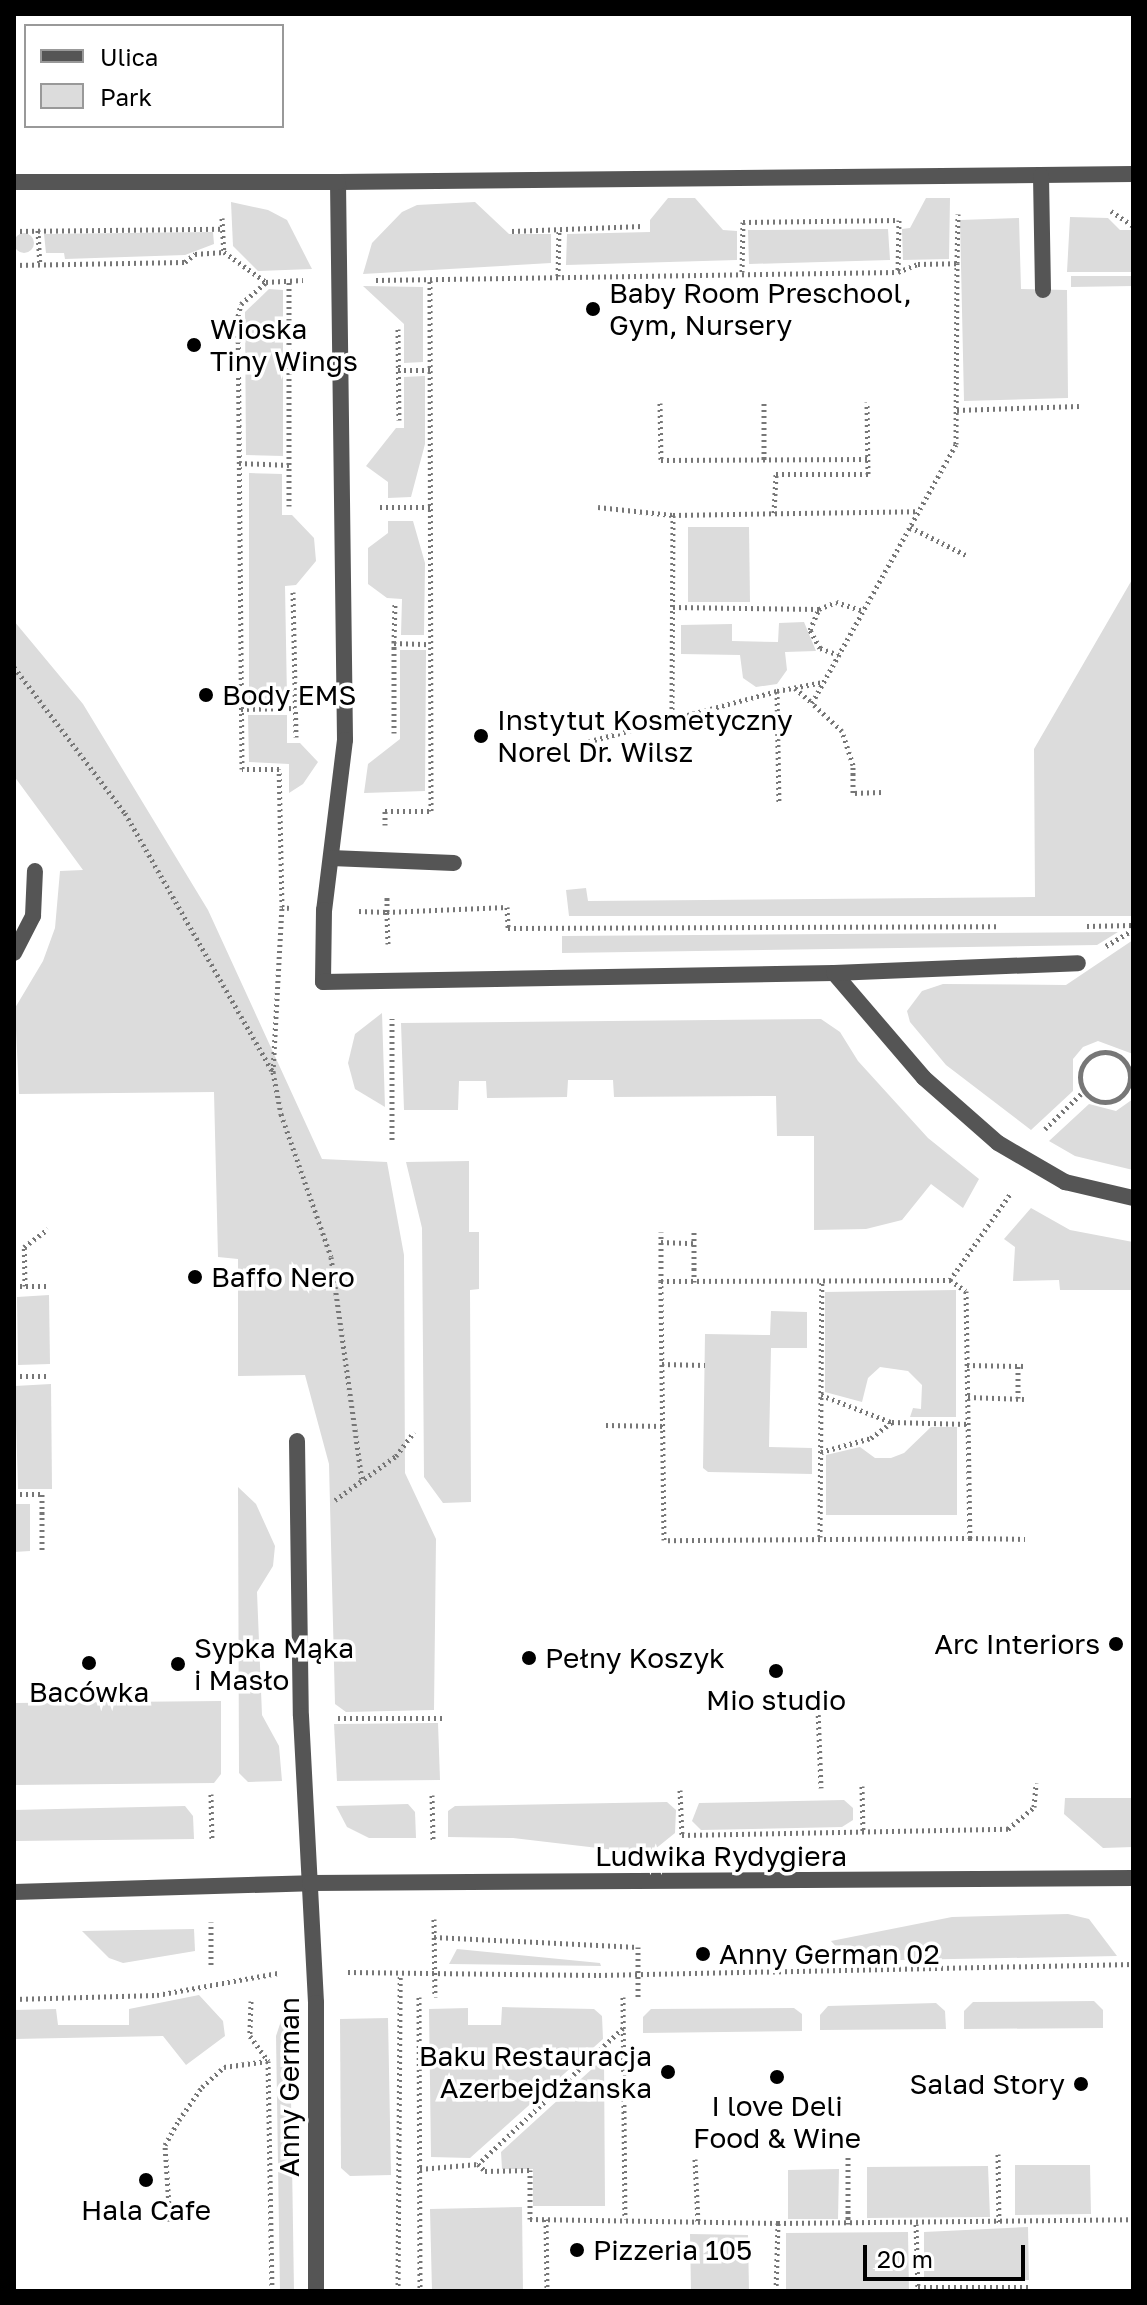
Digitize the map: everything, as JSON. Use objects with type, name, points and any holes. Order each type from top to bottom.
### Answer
[{"type":"street","points":[[14,182],[1133,174]]},
{"type":"street","points":[[1041,176],[1043,290]]},
{"type":"street","points":[[338,182],[345,740],[324,910],[323,982],[834,973],[1078,963]]},
{"type":"street","points":[[331,858],[454,863]]},
{"type":"street","points":[[14,953],[33,916],[35,871]]},
{"type":"street","points":[[834,973],[933,1086],[1029,1163],[1090,1191],[1133,1198]]},
{"type":"street","points":[[297,1441],[301,1720],[310,1883]]},
{"type":"street","name":"Ludwika Rydygiera","points":[[14,1892],[310,1883],[1133,1878]]},
{"type":"street","name":"Anny German","points":[[310,1883],[316,2291]]},
{"type":"path","points":[[1042,212],[1109,209],[1133,226]]},
{"type":"path","points":[[812,703],[956,444],[956,214],[970,213]]},
{"type":"path","points":[[742,272],[743,222],[899,220],[898,272]]},
{"type":"path","points":[[512,231],[642,226]]},
{"type":"path","points":[[14,231],[222,229]]},
{"type":"path","points":[[558,276],[559,229]]},
{"type":"path","points":[[38,230],[40,264]]},
{"type":"path","points":[[14,265],[185,262],[195,254],[224,252],[266,282]]},
{"type":"path","points":[[362,1479],[331,1257],[281,1114],[273,1072],[282,907],[279,769],[242,769],[238,316],[241,304],[266,282],[289,280],[898,272],[918,264],[957,263]]},
{"type":"path","points":[[385,860],[385,811],[431,811],[430,278]]},
{"type":"path","points":[[289,280],[289,506]]},
{"type":"path","points":[[398,329],[399,420]]},
{"type":"path","points":[[398,370],[431,370]]},
{"type":"path","points":[[774,513],[776,474],[868,474],[867,402]]},
{"type":"path","points":[[660,403],[661,460],[868,459]]},
{"type":"path","points":[[764,403],[764,460]]},
{"type":"path","points":[[957,410],[1079,406]]},
{"type":"path","points":[[239,463],[289,465]]},
{"type":"path","points":[[342,508],[431,507]]},
{"type":"path","points":[[598,507],[673,515],[919,511]]},
{"type":"path","points":[[672,719],[673,515]]},
{"type":"path","points":[[910,527],[966,555]]},
{"type":"path","points":[[293,592],[296,737]]},
{"type":"path","points":[[673,607],[819,609],[836,602],[863,611]]},
{"type":"path","points":[[394,733],[395,603]]},
{"type":"path","points":[[819,609],[810,630],[820,648],[839,655]]},
{"type":"path","points":[[394,643],[430,644]]},
{"type":"path","points":[[14,667],[125,813],[273,1072]]},
{"type":"path","points":[[583,743],[777,691],[824,682]]},
{"type":"path","points":[[794,688],[842,731],[853,765],[853,793],[881,792]]},
{"type":"path","points":[[777,691],[779,804]]},
{"type":"path","points":[[241,709],[295,708]]},
{"type":"path","points":[[282,907],[324,910]]},
{"type":"path","points":[[392,1141],[392,1017],[387,912],[507,907],[508,928],[1008,926]]},
{"type":"path","points":[[1070,926],[1133,925]]},
{"type":"path","points":[[392,1017],[407,1017]]},
{"type":"path","points":[[1100,1052],[1122,1059],[1131,1082],[1113,1101],[1097,1100],[1084,1091],[1081,1067],[1100,1052]]},
{"type":"path","points":[[1003,1182],[1014,1189],[1040,1135],[1084,1091]]},
{"type":"path","points":[[950,1280],[987,1226]]},
{"type":"path","points":[[25,1286],[24,1247],[48,1229]]},
{"type":"path","points":[[694,1231],[694,1282]]},
{"type":"path","points":[[661,1232],[664,1540],[820,1537],[1025,1539]]},
{"type":"path","points":[[661,1242],[694,1243]]},
{"type":"path","points":[[820,1537],[822,1280]]},
{"type":"path","points":[[661,1281],[950,1280],[966,1291],[970,1538]]},
{"type":"path","points":[[14,1286],[49,1286]]},
{"type":"path","points":[[662,1364],[705,1365]]},
{"type":"path","points":[[967,1365],[1021,1366],[1021,1398],[968,1397]]},
{"type":"path","points":[[14,1376],[50,1376]]},
{"type":"path","points":[[821,1395],[892,1422],[968,1424]]},
{"type":"path","points":[[821,1452],[871,1438],[892,1422]]},
{"type":"path","points":[[606,1425],[663,1426]]},
{"type":"path","points":[[299,1532],[362,1479],[396,1456],[414,1432]]},
{"type":"path","points":[[14,1494],[42,1494],[42,1552]]},
{"type":"path","points":[[818,1709],[821,1788]]},
{"type":"path","points":[[301,1720],[445,1718]]},
{"type":"path","points":[[680,1790],[682,1835],[863,1832],[1008,1829],[1034,1807],[1036,1783]]},
{"type":"path","points":[[862,1786],[863,1832]]},
{"type":"path","points":[[211,1794],[212,1840]]},
{"type":"path","points":[[432,1795],[433,1840]]},
{"type":"path","points":[[434,1919],[435,1997]]},
{"type":"path","points":[[211,1922],[211,1965]]},
{"type":"path","points":[[434,1937],[638,1947],[638,1997]]},
{"type":"path","points":[[343,1971],[400,1974],[638,1974],[1133,1964]]},
{"type":"path","points":[[14,1999],[141,1997],[284,1973]]},
{"type":"path","points":[[398,2291],[400,1974]]},
{"type":"path","points":[[419,1997],[420,2291]]},
{"type":"path","points":[[623,1997],[625,2219]]},
{"type":"path","points":[[251,2001],[250,2036],[268,2061],[272,2291]]},
{"type":"path","points":[[419,2169],[478,2164],[623,2028]]},
{"type":"path","points":[[170,2221],[165,2145],[179,2120],[202,2087],[224,2067],[268,2061]]},
{"type":"path","points":[[998,2154],[999,2223]]},
{"type":"path","points":[[848,2157],[848,2224]]},
{"type":"path","points":[[695,2159],[698,2222]]},
{"type":"path","points":[[478,2164],[485,2171],[530,2170],[530,2219],[848,2224],[1133,2219]]},
{"type":"path","points":[[546,2219],[547,2291]]},
{"type":"path","points":[[776,2291],[778,2223]]},
{"type":"path","points":[[916,2224],[918,2289],[1029,2287]]},
{"type":"green space","points":[[668,198],[695,198],[723,230],[737,231],[737,260],[566,265],[567,234],[650,232],[650,220]]},
{"type":"green space","points":[[926,198],[950,198],[949,259],[903,260],[902,229],[910,228]]},
{"type":"green space","points":[[231,202],[268,210],[287,220],[312,269],[258,271],[233,246]]},
{"type":"green space","points":[[475,202],[509,234],[551,234],[551,263],[363,274],[372,243],[402,212],[417,205]]},
{"type":"green space","points":[[1070,217],[1108,218],[1120,230],[1133,230],[1133,272],[1067,272]]},
{"type":"green space","points":[[1019,218],[1021,289],[1067,290],[1068,398],[964,401],[960,220]]},
{"type":"green space","points":[[888,229],[890,260],[749,264],[748,230]]},
{"type":"green space","points":[[213,232],[214,244],[185,255],[65,259],[64,253],[46,253],[44,234]]},
{"type":"green space","points":[[24,233],[31,236],[34,243],[31,250],[24,253],[17,250],[14,243],[17,236]]},
{"type":"green space","points":[[1071,276],[1133,276],[1133,286],[1071,287]]},
{"type":"green space","points":[[363,286],[423,287],[423,362],[404,363],[404,324]]},
{"type":"green space","points":[[269,289],[283,290],[283,456],[246,455],[245,312]]},
{"type":"green space","points":[[425,376],[425,444],[411,497],[388,498],[388,482],[366,466],[396,428],[404,428],[404,377]]},
{"type":"green space","points":[[249,473],[282,474],[282,515],[292,515],[314,538],[316,561],[296,585],[285,586],[287,698],[249,699]]},
{"type":"green space","points":[[388,521],[413,521],[425,563],[424,635],[401,635],[402,599],[387,598],[368,584],[368,548],[388,533]]},
{"type":"green space","points":[[688,527],[749,527],[750,602],[688,602]]},
{"type":"green space","points":[[1133,578],[1133,916],[569,916],[566,890],[586,888],[588,901],[1035,897],[1034,749]]},
{"type":"green space","points":[[14,621],[83,704],[208,910],[322,1159],[387,1162],[404,1255],[405,1473],[436,1539],[434,1710],[346,1712],[335,1704],[329,1464],[305,1375],[238,1376],[238,1259],[218,1257],[214,1092],[19,1094],[15,1008],[43,961],[55,928],[60,871],[83,870],[14,776]]},
{"type":"green space","points":[[804,622],[816,651],[785,652],[787,670],[777,684],[756,687],[743,678],[740,655],[681,654],[681,625],[732,624],[732,641],[778,642],[779,623]]},
{"type":"green space","points":[[400,650],[426,650],[425,791],[364,793],[368,764],[400,739]]},
{"type":"green space","points":[[248,715],[287,715],[287,743],[300,743],[318,762],[303,784],[289,793],[289,764],[249,762]]},
{"type":"green space","points":[[1118,932],[1097,945],[562,953],[562,936]]},
{"type":"green space","points":[[1133,940],[1133,1054],[1098,1041],[1083,1047],[1073,1059],[1073,1091],[1031,1130],[946,1065],[910,1022],[907,1011],[922,991],[943,984],[1066,985]]},
{"type":"green space","points":[[382,1013],[385,1107],[355,1089],[348,1063],[355,1034]]},
{"type":"green space","points":[[821,1019],[840,1032],[858,1061],[928,1138],[979,1179],[963,1208],[931,1184],[902,1220],[866,1229],[814,1230],[814,1136],[777,1136],[776,1096],[614,1097],[613,1080],[568,1080],[567,1097],[487,1098],[486,1081],[459,1081],[458,1110],[404,1110],[401,1023]]},
{"type":"green space","points":[[1133,1099],[1133,1170],[1075,1156],[1049,1141],[1089,1104],[1116,1111]]},
{"type":"green space","points":[[469,1161],[469,1232],[479,1232],[479,1289],[470,1290],[471,1502],[443,1503],[424,1477],[422,1228],[406,1162]]},
{"type":"green space","points":[[1031,1208],[1070,1230],[1133,1242],[1133,1290],[1060,1290],[1059,1280],[1013,1281],[1015,1247],[1004,1239]]},
{"type":"green space","points":[[956,1290],[956,1417],[910,1417],[913,1408],[921,1409],[922,1385],[908,1371],[880,1367],[868,1378],[862,1402],[825,1392],[825,1292]]},
{"type":"green space","points":[[49,1295],[50,1364],[18,1365],[17,1297]]},
{"type":"green space","points":[[771,1311],[807,1312],[807,1348],[771,1348],[769,1447],[812,1448],[812,1474],[708,1472],[703,1468],[705,1334],[770,1335]]},
{"type":"green space","points":[[51,1384],[52,1489],[18,1489],[15,1386]]},
{"type":"green space","points":[[931,1427],[957,1427],[957,1515],[826,1515],[826,1455],[860,1447],[875,1458],[891,1458],[904,1453]]},
{"type":"green space","points":[[238,1487],[256,1504],[275,1546],[273,1566],[257,1592],[262,1715],[279,1746],[282,1781],[248,1782],[239,1773]]},
{"type":"green space","points":[[14,1504],[30,1504],[30,1551],[14,1552]]},
{"type":"green space","points":[[221,1701],[221,1774],[214,1783],[14,1785],[14,1703]]},
{"type":"green space","points":[[438,1723],[440,1780],[337,1781],[334,1724]]},
{"type":"green space","points":[[1065,1798],[1133,1798],[1133,1847],[1103,1848],[1064,1814]]},
{"type":"green space","points":[[844,1800],[853,1808],[853,1820],[842,1827],[701,1830],[692,1821],[699,1803]]},
{"type":"green space","points":[[667,1802],[676,1810],[675,1833],[649,1854],[513,1838],[448,1837],[448,1811],[455,1806]]},
{"type":"green space","points":[[408,1804],[415,1812],[416,1838],[369,1838],[347,1827],[336,1806]]},
{"type":"green space","points":[[185,1806],[193,1816],[194,1839],[14,1841],[14,1810]]},
{"type":"green space","points":[[1068,1914],[1089,1919],[1117,1956],[849,1961],[831,1941],[952,1917]]},
{"type":"green space","points":[[194,1929],[195,1951],[123,1963],[109,1958],[82,1931]]},
{"type":"green space","points":[[457,1949],[600,1963],[601,1966],[449,1964]]},
{"type":"green space","points":[[199,1995],[223,2021],[225,2036],[186,2065],[163,2036],[14,2039],[14,2010],[56,2009],[58,2025],[129,2025],[129,2009]]},
{"type":"green space","points":[[1094,2001],[1103,2010],[1103,2028],[964,2029],[964,2011],[973,2002]]},
{"type":"green space","points":[[936,2003],[945,2011],[946,2029],[820,2030],[820,2015],[828,2006]]},
{"type":"green space","points":[[502,2007],[594,2009],[602,2016],[603,2039],[470,2158],[431,2157],[429,2009],[468,2008],[468,2025],[501,2025]]},
{"type":"green space","points":[[794,2008],[802,2014],[802,2031],[643,2033],[643,2017],[651,2009]]},
{"type":"green space","points":[[282,2018],[290,2034],[294,2291],[280,2291],[276,2036]]},
{"type":"green space","points":[[388,2018],[391,2175],[350,2176],[341,2168],[340,2019]]},
{"type":"green space","points":[[604,2058],[605,2206],[533,2206],[533,2169],[502,2169],[501,2152]]},
{"type":"green space","points":[[1015,2165],[1090,2165],[1091,2214],[1015,2215]]},
{"type":"green space","points":[[988,2166],[990,2217],[867,2218],[867,2167]]},
{"type":"green space","points":[[839,2169],[838,2219],[788,2219],[788,2170]]},
{"type":"green space","points":[[522,2207],[523,2291],[432,2291],[430,2209]]},
{"type":"green space","points":[[1028,2227],[1029,2280],[924,2281],[924,2232]]},
{"type":"green space","points":[[908,2232],[909,2291],[786,2291],[786,2233]]},
{"type":"green space","points":[[690,2234],[748,2235],[749,2291],[691,2291]]},
{"type":"place","name":"Baby Room Preschool, Gym, Nursery","points":[[593,309]]},
{"type":"place","name":"Wioska Tiny Wings","points":[[194,345]]},
{"type":"place","name":"Body EMS","points":[[206,695]]},
{"type":"place","name":"Instytut Kosmetyczny Norel Dr. Wilsz","points":[[481,736]]},
{"type":"place","name":"Baffo Nero","points":[[195,1277]]},
{"type":"place","name":"Arc Interiors","points":[[1116,1644]]},
{"type":"place","name":"Pełny Koszyk","points":[[529,1658]]},
{"type":"place","name":"Bacówka","points":[[89,1663]]},
{"type":"place","name":"Sypka Mąka i Masło","points":[[178,1664]]},
{"type":"place","name":"Mio studio","points":[[776,1671]]},
{"type":"place","name":"Anny German 02","points":[[703,1954]]},
{"type":"place","name":"Baku Restauracja Azerbejdżanska","points":[[668,2072]]},
{"type":"place","name":"I love Deli Food & Wine","points":[[777,2077]]},
{"type":"place","name":"Salad Story","points":[[1081,2084]]},
{"type":"place","name":"Hala Cafe","points":[[146,2180]]},
{"type":"place","name":"Pizzeria 105","points":[[577,2250]]}]
